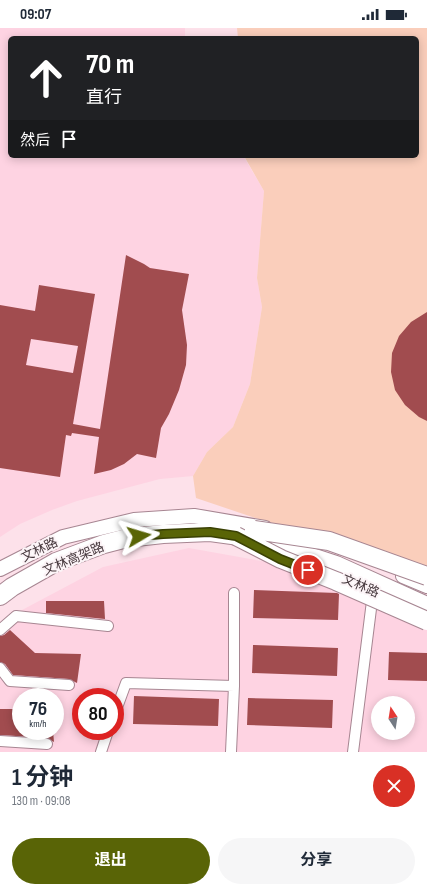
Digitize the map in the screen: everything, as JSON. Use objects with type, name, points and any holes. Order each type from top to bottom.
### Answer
[{"type":"highway","name":"文林高架路","points":[[0,583],[27,565],[55,551],[106,533],[191,522],[220,524],[298,539],[427,594]]},
{"type":"highway","points":[[254,530],[329,541],[427,576]]},
{"type":"highway","name":"文林高架路","points":[[0,598],[12,587],[56,562],[104,544],[127,538],[163,534],[210,532],[254,538],[336,565],[427,606]]},
{"type":"highway","points":[[236,536],[280,559],[336,581],[427,621]]},
{"type":"main road","name":"文林路","points":[[0,569],[63,537],[134,520],[194,516],[314,538],[427,586]]},
{"type":"main road","name":"文林路","points":[[0,598],[74,558],[146,538],[210,535],[327,571],[427,612]]},
{"type":"street","points":[[353,752],[373,591]]},
{"type":"street","points":[[231,752],[234,686],[234,593]]},
{"type":"street","points":[[0,630],[16,616],[108,626]]},
{"type":"street","points":[[0,668],[10,681],[69,685]]},
{"type":"street","points":[[124,688],[126,683],[234,686]]},
{"type":"street","points":[[101,752],[105,740]]},
{"type":"street","points":[[0,741],[47,744]]},
{"type":"shaded area","points":[[0,28],[185,28],[185,36],[8,36],[8,158],[245,158],[264,191],[257,278],[262,307],[250,384],[233,427],[207,452],[193,476],[160,479],[77,501],[20,524],[0,537]]},
{"type":"shaded area","points":[[237,28],[427,28],[427,576],[196,498],[193,476],[207,452],[233,427],[250,384],[262,307],[257,278],[264,191],[245,158],[419,158],[419,36],[238,36]]},
{"type":"shaded area","points":[[189,548],[267,562],[345,591],[427,629],[427,752],[0,752],[0,624],[7,618],[103,567]]},
{"type":"building","points":[[126,255],[150,268],[189,274],[182,310],[187,345],[186,365],[179,390],[169,414],[161,428],[156,458],[137,454],[124,464],[111,470],[94,474],[99,437],[72,433],[71,436],[66,435],[60,477],[0,468],[0,305],[35,311],[39,285],[95,294],[73,424],[100,429]],"holes":[[[31,339],[78,346],[73,373],[26,365]]]},
{"type":"building","points":[[427,312],[427,421],[419,417],[405,405],[395,390],[391,372],[392,353],[399,336],[411,322]]},
{"type":"building","points":[[254,590],[337,593],[339,594],[338,620],[253,618]]},
{"type":"building","points":[[46,601],[104,601],[105,619],[46,613]]},
{"type":"building","points":[[10,630],[35,653],[81,654],[77,683],[69,679],[13,675],[5,664],[0,662],[0,636],[4,635]]},
{"type":"building","points":[[253,645],[338,648],[337,676],[252,673]]},
{"type":"building","points":[[389,652],[427,653],[427,681],[388,680]]},
{"type":"building","points":[[134,696],[219,699],[218,726],[133,724]]},
{"type":"building","points":[[248,698],[333,700],[332,728],[247,725]]},
{"type":"building","points":[[0,709],[12,709],[12,736],[0,735]]},
{"type":"route","points":[[139,536],[210,532],[236,536],[280,559],[308,570]]}]
